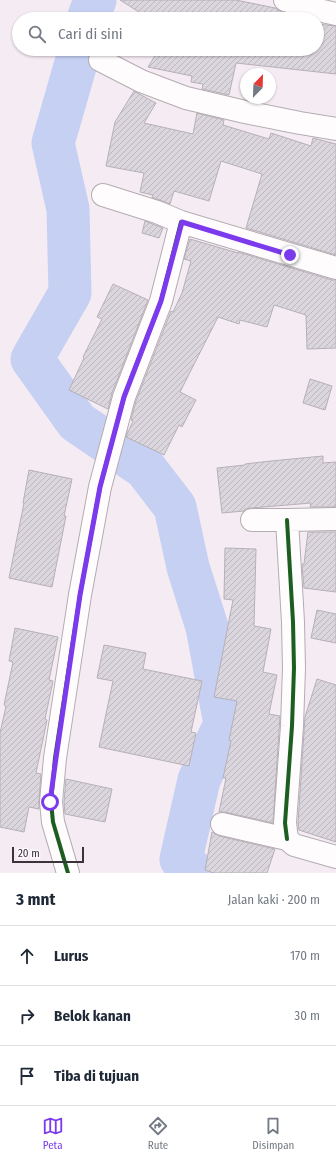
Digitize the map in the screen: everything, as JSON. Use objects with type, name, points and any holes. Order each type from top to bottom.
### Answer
[{"type":"street","points":[[285,0],[336,14]]},
{"type":"street","points":[[100,60],[141,81],[186,98],[245,112],[336,129]]},
{"type":"street","points":[[103,195],[157,212],[182,222],[336,268]]},
{"type":"street","points":[[68,873],[53,822],[50,802],[80,595],[100,487],[124,397],[161,301],[182,222]]},
{"type":"street","points":[[252,520],[336,519]]},
{"type":"street","points":[[287,520],[294,668],[292,726],[285,822],[287,839]]},
{"type":"street","points":[[222,824],[287,839],[294,844],[336,857]]},
{"type":"building","points":[[120,0],[236,0],[275,8],[281,12],[139,12]]},
{"type":"building","points":[[324,25],[336,26],[336,74],[236,63],[229,95],[202,89],[203,84],[191,82],[192,76],[148,67],[155,56],[324,56]]},
{"type":"building","points":[[134,91],[156,103],[144,123],[193,134],[197,113],[224,120],[223,125],[269,139],[271,133],[311,146],[313,138],[336,144],[336,255],[246,228],[262,174],[221,161],[209,201],[174,191],[170,204],[152,197],[153,195],[140,192],[144,173],[106,166],[115,122]]},
{"type":"building","points":[[145,221],[163,228],[159,238],[142,233]]},
{"type":"building","points":[[190,239],[336,280],[336,348],[307,349],[306,315],[274,305],[267,327],[240,320],[239,324],[218,317],[180,392],[196,400],[182,427],[179,425],[164,455],[126,437],[133,421],[131,420],[136,401],[171,311],[173,312],[182,293],[191,261],[184,259]]},
{"type":"building","points":[[113,284],[148,300],[112,393],[108,409],[69,390],[84,358],[83,357],[102,319],[97,317]]},
{"type":"building","points":[[310,379],[332,386],[325,410],[303,403]]},
{"type":"building","points":[[323,456],[323,463],[336,462],[336,507],[310,507],[311,503],[252,508],[245,509],[244,511],[222,513],[217,468]]},
{"type":"building","points":[[29,470],[72,479],[52,587],[9,578]]},
{"type":"building","points":[[308,532],[336,532],[336,592],[304,588],[302,564],[304,564]]},
{"type":"building","points":[[225,548],[256,549],[254,626],[271,629],[263,672],[277,675],[269,714],[280,716],[273,823],[219,812],[226,778],[223,778],[231,741],[229,740],[237,701],[214,697],[233,600],[224,599]]},
{"type":"building","points":[[317,610],[336,614],[336,643],[311,638]]},
{"type":"building","points":[[15,628],[58,637],[49,680],[53,681],[45,719],[47,720],[36,773],[41,774],[39,809],[29,807],[24,832],[0,827],[0,733],[13,662],[9,661]]},
{"type":"building","points":[[104,645],[146,653],[143,669],[202,681],[191,732],[196,733],[189,766],[99,747],[113,681],[97,678]]},
{"type":"building","points":[[317,679],[336,685],[336,842],[299,830],[298,823],[305,717]]},
{"type":"building","points":[[66,779],[112,789],[105,822],[65,814],[64,802]]},
{"type":"building","points":[[212,832],[219,836],[275,849],[267,873],[214,873],[205,870]]},
{"type":"waterway","points":[[91,12],[95,0]]},
{"type":"waterway","points":[[78,56],[53,143],[68,209],[70,293],[32,359],[77,422],[145,468],[175,507],[188,567],[207,627],[225,724],[199,780],[181,859],[194,873]]},
{"type":"cycle path","points":[[68,873],[53,822],[51,802],[55,758],[80,595],[100,487],[124,397],[161,301],[181,222]]},
{"type":"cycle path","points":[[287,520],[294,668],[292,726],[285,823],[287,839]]},
{"type":"route","points":[[50,802],[80,595],[100,487],[124,397],[161,301],[182,222],[290,255]]}]
